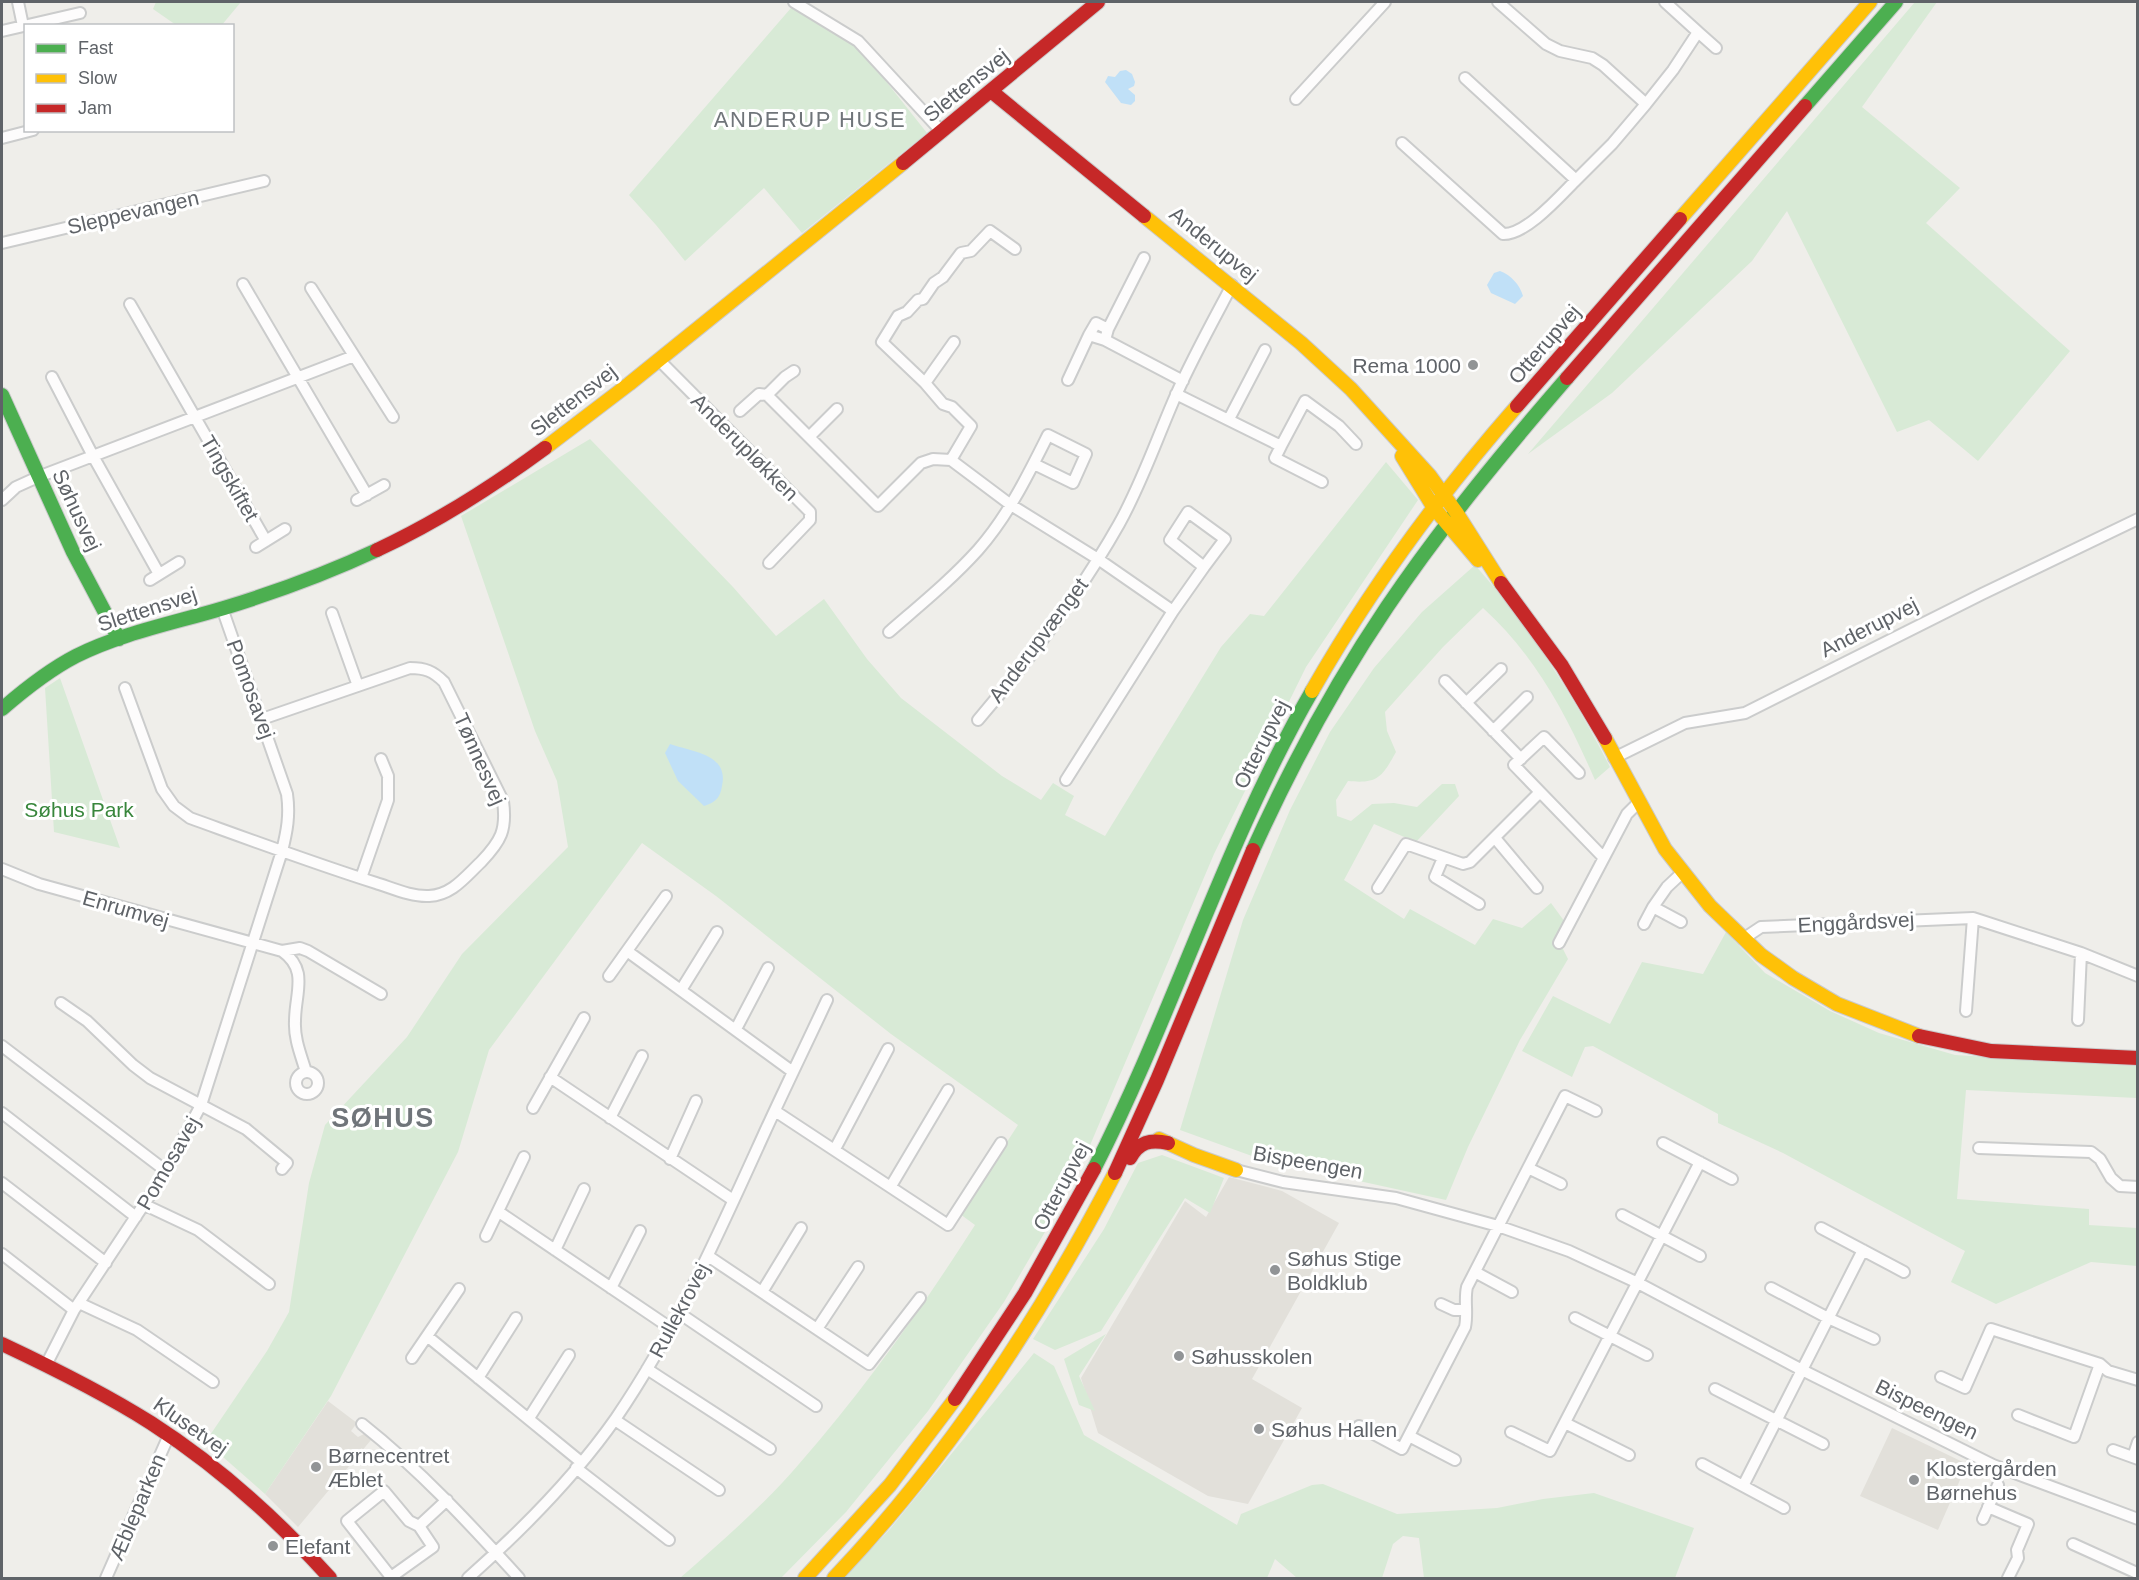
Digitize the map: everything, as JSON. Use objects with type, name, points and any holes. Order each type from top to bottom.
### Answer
[{"type":"street","points":[[2,31],[23,26],[18,2]]},
{"type":"street","points":[[794,2],[858,41],[942,132]]},
{"type":"street","name":"Slettensvej","points":[[2,709],[25,688],[61,664],[89,650],[264,595],[354,561],[411,534],[500,481],[553,443],[659,360],[942,132],[1098,2]]},
{"type":"street","points":[[1296,99],[1385,2]]},
{"type":"street","points":[[1498,2],[1546,44],[1560,51],[1592,58],[1603,65],[1646,104]]},
{"type":"street","points":[[1665,2],[1716,48]]},
{"type":"street","name":"Otterupvej","points":[[805,1578],[898,1475],[945,1414],[993,1345],[1034,1280],[1080,1198],[1118,1119],[1232,850],[1264,781],[1302,707],[1393,563],[1451,504],[1514,423],[1543,377],[1870,2]]},
{"type":"street","name":"Otterupvej","points":[[1451,504],[1534,416],[1896,2]]},
{"type":"street","points":[[32,24],[80,13]]},
{"type":"street","points":[[1402,143],[1503,234],[1516,233],[1544,211],[1612,144],[1673,70],[1698,32]]},
{"type":"street","points":[[1465,78],[1576,180]]},
{"type":"street","name":"Anderupvej","points":[[991,91],[1232,285],[1331,369],[1430,476],[1451,504],[1503,586],[1562,666],[1585,702],[1665,849],[1710,906],[1743,939],[1793,978],[1837,1004],[1923,1037],[1991,1051],[2138,1058]]},
{"type":"street","points":[[2,138],[25,132]]},
{"type":"street","name":"Sleppevangen","points":[[2,243],[264,181]]},
{"type":"street","points":[[740,411],[759,394],[767,395],[878,506],[921,463],[933,459],[951,460],[971,426],[952,407],[943,404],[925,383],[882,342],[898,316],[907,312],[918,300],[923,299],[961,253],[971,251],[990,231],[1016,249]]},
{"type":"street","points":[[1105,340],[1108,329],[1144,258]]},
{"type":"street","points":[[243,284],[298,378],[362,498],[384,485]]},
{"type":"street","name":"Anderupvænget","points":[[978,720],[1018,673],[1069,605],[1120,523],[1182,381],[1232,285]]},
{"type":"street","points":[[311,288],[393,417]]},
{"type":"street","name":"Tingskiftet","points":[[130,304],[266,540]]},
{"type":"street","points":[[1068,380],[1095,323],[1108,329]]},
{"type":"street","points":[[1089,335],[1105,340],[1182,381]]},
{"type":"street","points":[[925,383],[954,342]]},
{"type":"street","points":[[1229,419],[1265,350]]},
{"type":"street","name":"Tingskiftet","points":[[2,500],[16,487],[38,477],[354,356]]},
{"type":"street","name":"Anderupløkken","points":[[659,360],[810,512],[810,520],[769,563]]},
{"type":"street","points":[[767,395],[794,370]]},
{"type":"street","points":[[52,377],[154,577],[179,562]]},
{"type":"street","points":[[1176,394],[1281,446]]},
{"type":"street","name":"Søhusvej","points":[[2,395],[73,552],[119,639]]},
{"type":"street","points":[[1322,482],[1275,458],[1305,401],[1339,426],[1356,444]]},
{"type":"street","points":[[809,437],[837,408]]},
{"type":"street","points":[[889,632],[941,588],[979,548],[1011,505],[1048,435],[1086,454],[1072,483],[1034,464]]},
{"type":"street","name":"Anderupvej","points":[[1398,442],[1400,453],[1441,516],[1503,586]]},
{"type":"street","name":"Anderupvænget","points":[[951,460],[1011,505],[1098,559],[1173,611]]},
{"type":"street","points":[[1441,516],[1451,504]]},
{"type":"street","points":[[1066,780],[1173,611],[1225,539],[1188,512],[1170,540],[1204,567]]},
{"type":"street","name":"Otterupvej","points":[[834,1578],[855,1557],[914,1487],[1009,1356],[1098,1205],[1166,1060],[1249,858],[1319,718],[1409,575],[1441,516]]},
{"type":"street","name":"Anderupvej","points":[[1614,758],[1685,723],[1744,713],[2138,519]]},
{"type":"street","name":"Tingskiftet","points":[[256,547],[285,529]]},
{"type":"street","name":"Pomosavej","points":[[46,1365],[77,1307],[166,1172],[201,1105],[288,827],[287,794],[222,608]]},
{"type":"street","points":[[332,613],[358,686]]},
{"type":"street","name":"Tønnesvej","points":[[125,688],[162,789],[174,806],[190,818],[360,878],[419,896],[442,894],[455,887],[495,848],[505,820],[503,801],[444,682],[435,673],[423,668],[410,668],[262,719]]},
{"type":"street","points":[[1466,703],[1501,669]]},
{"type":"street","points":[[1445,681],[1521,759]]},
{"type":"street","points":[[1493,730],[1527,697]]},
{"type":"street","points":[[1579,773],[1544,737],[1514,765],[1603,857]]},
{"type":"street","points":[[360,878],[387,800],[388,776],[381,759]]},
{"type":"street","points":[[1378,888],[1406,844],[1463,864],[1470,862],[1540,792]]},
{"type":"street","points":[[1559,943],[1627,814],[1638,803]]},
{"type":"street","points":[[1495,838],[1537,888]]},
{"type":"street","points":[[1443,858],[1435,877],[1479,904]]},
{"type":"street","name":"Enrumvej","points":[[2,869],[39,884],[253,944]]},
{"type":"street","points":[[1644,924],[1667,887],[1683,872]]},
{"type":"street","points":[[609,976],[666,896]]},
{"type":"street","points":[[1653,907],[1681,922]]},
{"type":"street","points":[[1966,1011],[1973,918]]},
{"type":"street","name":"Enggårdsvej","points":[[1743,939],[1761,927],[1973,918],[2081,952],[2138,976]]},
{"type":"street","points":[[681,990],[717,932]]},
{"type":"street","points":[[253,944],[282,951],[300,948],[308,951],[381,994]]},
{"type":"street","points":[[282,951],[296,962],[299,973],[296,1038],[306,1072]]},
{"type":"street","points":[[627,951],[794,1072]]},
{"type":"street","points":[[2078,1020],[2081,952]]},
{"type":"street","points":[[736,1029],[768,968]]},
{"type":"street","name":"Rullekrovej","points":[[468,1578],[538,1514],[579,1465],[615,1420],[672,1329],[827,1000]]},
{"type":"street","points":[[60,1003],[87,1021],[150,1078],[246,1129],[287,1163],[282,1169]]},
{"type":"street","points":[[532,1108],[584,1018]]},
{"type":"street","points":[[2,1046],[166,1172]]},
{"type":"street","points":[[835,1149],[888,1049]]},
{"type":"street","points":[[610,1118],[642,1056]]},
{"type":"street","points":[[550,1077],[734,1200]]},
{"type":"street","points":[[891,1186],[948,1090]]},
{"type":"street","points":[[1359,1426],[1402,1449],[1466,1327],[1464,1297],[1467,1287],[1566,1096],[1596,1111]]},
{"type":"street","points":[[670,1159],[696,1101]]},
{"type":"street","points":[[775,1111],[948,1225],[1001,1143]]},
{"type":"street","points":[[2,1113],[136,1217]]},
{"type":"street","name":"Bispeengen","points":[[1118,1119],[1194,1155],[1236,1170],[1283,1182],[1396,1198],[1498,1226],[1569,1251],[1638,1283],[1802,1370],[1993,1465],[2138,1519]]},
{"type":"street","points":[[1065,1262],[1100,1217],[1138,1145],[1150,1140],[1168,1143]]},
{"type":"street","points":[[1663,1143],[1732,1179]]},
{"type":"street","points":[[1979,1148],[2091,1152],[2100,1159],[2111,1178],[2120,1186],[2138,1187]]},
{"type":"street","points":[[486,1236],[500,1212],[524,1156]]},
{"type":"street","points":[[1511,1432],[1550,1451],[1700,1162]]},
{"type":"street","points":[[1528,1168],[1561,1184]]},
{"type":"street","points":[[2,1183],[106,1263]]},
{"type":"street","points":[[555,1250],[584,1189]]},
{"type":"street","points":[[145,1205],[198,1230],[269,1284]]},
{"type":"street","points":[[500,1212],[672,1329]]},
{"type":"street","points":[[1622,1215],[1700,1256]]},
{"type":"street","points":[[762,1292],[801,1228]]},
{"type":"street","points":[[1821,1228],[1904,1272]]},
{"type":"street","points":[[611,1288],[640,1231]]},
{"type":"street","points":[[1743,1486],[1863,1250]]},
{"type":"street","points":[[2,1254],[77,1307],[137,1330],[213,1382]]},
{"type":"street","points":[[708,1256],[868,1364],[920,1298]]},
{"type":"street","points":[[817,1329],[858,1267]]},
{"type":"street","points":[[1475,1272],[1512,1292]]},
{"type":"street","points":[[1771,1288],[1874,1339]]},
{"type":"street","points":[[412,1358],[459,1289]]},
{"type":"street","points":[[1441,1304],[1454,1310],[1466,1310]]},
{"type":"street","points":[[679,1313],[816,1406]]},
{"type":"street","points":[[478,1378],[516,1318]]},
{"type":"street","points":[[1575,1318],[1647,1355]]},
{"type":"street","points":[[1941,1377],[1965,1388],[1991,1329],[2100,1364],[2108,1371],[2137,1378]]},
{"type":"street","points":[[427,1336],[529,1419],[579,1465],[669,1540]]},
{"type":"street","name":"Klusetvej","points":[[2,1344],[93,1388],[169,1435],[214,1467],[253,1499],[330,1578]]},
{"type":"street","points":[[529,1419],[569,1355]]},
{"type":"street","points":[[2018,1414],[2074,1437],[2100,1364]]},
{"type":"street","points":[[647,1368],[770,1449]]},
{"type":"street","points":[[1715,1389],[1823,1444]]},
{"type":"street","points":[[615,1420],[719,1490]]},
{"type":"street","points":[[1565,1423],[1629,1455]]},
{"type":"street","points":[[362,1424],[392,1447],[447,1500],[519,1578]]},
{"type":"street","name":"Æbleparken","points":[[106,1578],[169,1435]]},
{"type":"street","points":[[1409,1436],[1455,1460]]},
{"type":"street","points":[[2113,1450],[2135,1458],[2138,1442]]},
{"type":"street","points":[[1702,1464],[1784,1508]]},
{"type":"street","points":[[1983,1519],[1998,1485]]},
{"type":"street","points":[[384,1491],[409,1521],[419,1526],[433,1547],[391,1577],[347,1521],[384,1491]]},
{"type":"street","points":[[419,1526],[447,1500]]},
{"type":"street","points":[[1988,1507],[2028,1524],[2017,1550],[2018,1558],[2008,1578]]},
{"type":"street","points":[[2073,1544],[2138,1575]]},
{"type":"shaded area","name":"Søhusskolen","points":[[1229,1177],[1282,1191],[1339,1223],[1252,1379],[1302,1408],[1248,1504],[1208,1496],[1098,1433],[1081,1378],[1185,1201],[1206,1217]]},
{"type":"shaded area","name":"Børnecentret Æblet","points":[[328,1401],[357,1423],[351,1431],[358,1437],[364,1434],[371,1440],[298,1527],[265,1494]]},
{"type":"shaded area","name":"Klostergården Børnehus","points":[[1892,1428],[1967,1464],[1938,1530],[1860,1496]]},
{"type":"green space","points":[[156,2],[241,2],[223,24],[175,24],[153,9]]},
{"type":"green space","points":[[1915,2],[1937,2],[1862,107],[1960,188],[1926,223],[2070,351],[1978,461],[1929,420],[1897,432],[1787,211],[1752,261],[1612,393],[1528,454]]},
{"type":"green space","points":[[791,8],[858,46],[927,133],[802,233],[764,188],[685,261],[629,195]]},
{"type":"green space","points":[[590,439],[733,587],[776,636],[824,599],[867,659],[901,698],[1002,776],[1041,800],[1053,783],[1074,796],[1065,815],[1105,836],[1221,647],[1250,614],[1264,616],[1386,462],[1418,500],[1306,667],[1214,854],[1088,1150],[1052,1220],[1004,1302],[928,1411],[846,1512],[781,1578],[680,1578],[771,1494],[823,1436],[869,1378],[913,1318],[975,1225],[960,1214],[1018,1125],[891,1034],[716,896],[642,843],[489,1050],[458,1152],[331,1396],[265,1494],[223,1457],[204,1444],[267,1351],[289,1312],[309,1183],[325,1125],[407,1037],[462,954],[568,847],[557,781],[535,731],[461,516]]},
{"type":"green space","points":[[1475,565],[1514,612],[1549,662],[1610,767],[1595,780],[1548,688],[1519,646],[1483,608],[1443,647],[1385,712],[1387,731],[1396,752],[1387,768],[1373,780],[1348,781],[1336,800],[1337,816],[1351,821],[1372,804],[1394,803],[1417,807],[1442,784],[1455,784],[1459,796],[1416,842],[1374,824],[1344,880],[1404,919],[1410,909],[1475,945],[1493,919],[1522,928],[1551,903],[1570,929],[1562,947],[1568,959],[1520,1040],[1468,1147],[1446,1200],[1263,1160],[1180,1130],[1243,920],[1290,810],[1330,732],[1374,668],[1422,612]]},
{"type":"green space","name":"Søhus Park","points":[[60,678],[120,848],[54,832],[45,688]]},
{"type":"green space","points":[[1726,932],[1765,973],[1830,1011],[1879,1033],[1955,1055],[2137,1066],[2137,1098],[1966,1090],[1957,1199],[2089,1209],[2089,1225],[2137,1228],[2137,1266],[2091,1262],[1996,1304],[1951,1282],[1965,1251],[1783,1153],[1718,1123],[1718,1114],[1593,1046],[1585,1047],[1572,1077],[1522,1051],[1553,996],[1610,1024],[1642,962],[1703,974]]},
{"type":"green space","points":[[1162,1155],[1224,1178],[1210,1213],[1185,1198],[1101,1331],[1055,1350],[1033,1339],[1104,1229],[1138,1163]]},
{"type":"green space","points":[[1106,1334],[1079,1376],[1095,1411],[1079,1405],[1064,1359]]},
{"type":"green space","points":[[1034,1353],[1054,1366],[1084,1435],[1237,1525],[1241,1514],[1312,1485],[1323,1484],[1397,1514],[1497,1508],[1543,1499],[1594,1493],[1694,1528],[1675,1578],[1424,1578],[1419,1538],[1403,1536],[1393,1544],[1382,1578],[1297,1578],[1275,1559],[1267,1578],[844,1578],[890,1529]]},
{"type":"water","points":[[1126,70],[1132,74],[1135,82],[1134,86],[1128,89],[1135,95],[1135,101],[1131,105],[1121,103],[1105,82],[1108,76],[1115,77],[1120,71]]},
{"type":"water","points":[[1500,271],[1511,278],[1522,292],[1523,296],[1515,304],[1491,293],[1487,285],[1494,273]]},
{"type":"water","points":[[670,744],[698,752],[715,761],[723,775],[719,797],[704,806],[678,781],[665,753]]},
{"type":"traffic: fast","points":[[1805,106],[1896,2]]},
{"type":"traffic: fast","points":[[1253,850],[1315,726],[1349,666],[1387,607],[1473,490],[1567,378]]},
{"type":"traffic: fast","points":[[2,395],[73,552],[119,639]]},
{"type":"traffic: fast","points":[[2,709],[28,687],[66,661],[94,648],[263,595],[377,550]]},
{"type":"traffic: fast","points":[[1094,1169],[1123,1110],[1252,808],[1312,691]]},
{"type":"traffic: slow","points":[[1680,219],[1870,2]]},
{"type":"traffic: slow","points":[[545,448],[629,384],[903,163]]},
{"type":"traffic: slow","points":[[1144,216],[1301,343],[1351,389],[1430,476],[1501,583]]},
{"type":"traffic: slow","points":[[1312,691],[1334,653],[1407,543],[1488,439],[1517,406]]},
{"type":"traffic: slow","points":[[1402,456],[1434,508],[1478,560]]},
{"type":"traffic: slow","points":[[1605,738],[1665,849],[1710,906],[1761,955],[1793,978],[1837,1004],[1919,1036]]},
{"type":"traffic: slow","points":[[1159,1139],[1236,1170]]},
{"type":"traffic: slow","points":[[834,1578],[915,1485],[989,1386],[1055,1281],[1115,1173]]},
{"type":"traffic: slow","points":[[805,1578],[890,1485],[955,1399]]},
{"type":"traffic: jam","points":[[903,163],[1098,2]]},
{"type":"traffic: jam","points":[[991,91],[1144,216]]},
{"type":"traffic: jam","points":[[1567,378],[1805,106]]},
{"type":"traffic: jam","points":[[1517,406],[1680,219]]},
{"type":"traffic: jam","points":[[377,550],[464,503],[545,448]]},
{"type":"traffic: jam","points":[[1501,583],[1562,666],[1605,738]]},
{"type":"traffic: jam","points":[[1115,1173],[1157,1080],[1253,850]]},
{"type":"traffic: jam","points":[[1919,1036],[1991,1051],[2138,1058]]},
{"type":"traffic: jam","points":[[1130,1158],[1137,1148],[1146,1143],[1156,1141],[1168,1143]]},
{"type":"traffic: jam","points":[[955,1399],[1025,1293],[1094,1169]]},
{"type":"traffic: jam","points":[[2,1344],[97,1391],[200,1457],[268,1514],[330,1578]]},
{"type":"place","name":"Rema 1000","points":[[1473,365]]},
{"type":"place","name":"Søhus Stige Boldklub","points":[[1275,1270]]},
{"type":"place","name":"Søhusskolen","points":[[1179,1356]]},
{"type":"place","name":"Søhus Hallen","points":[[1259,1429]]},
{"type":"place","name":"Børnecentret Æblet","points":[[316,1467]]},
{"type":"place","name":"Klostergården Børnehus","points":[[1914,1480]]},
{"type":"place","name":"Elefant","points":[[273,1546]]},
{"type":"district","name":"ANDERUP HUSE","points":[[810,119]]},
{"type":"district","name":"SØHUS","points":[[383,1118]]}]
